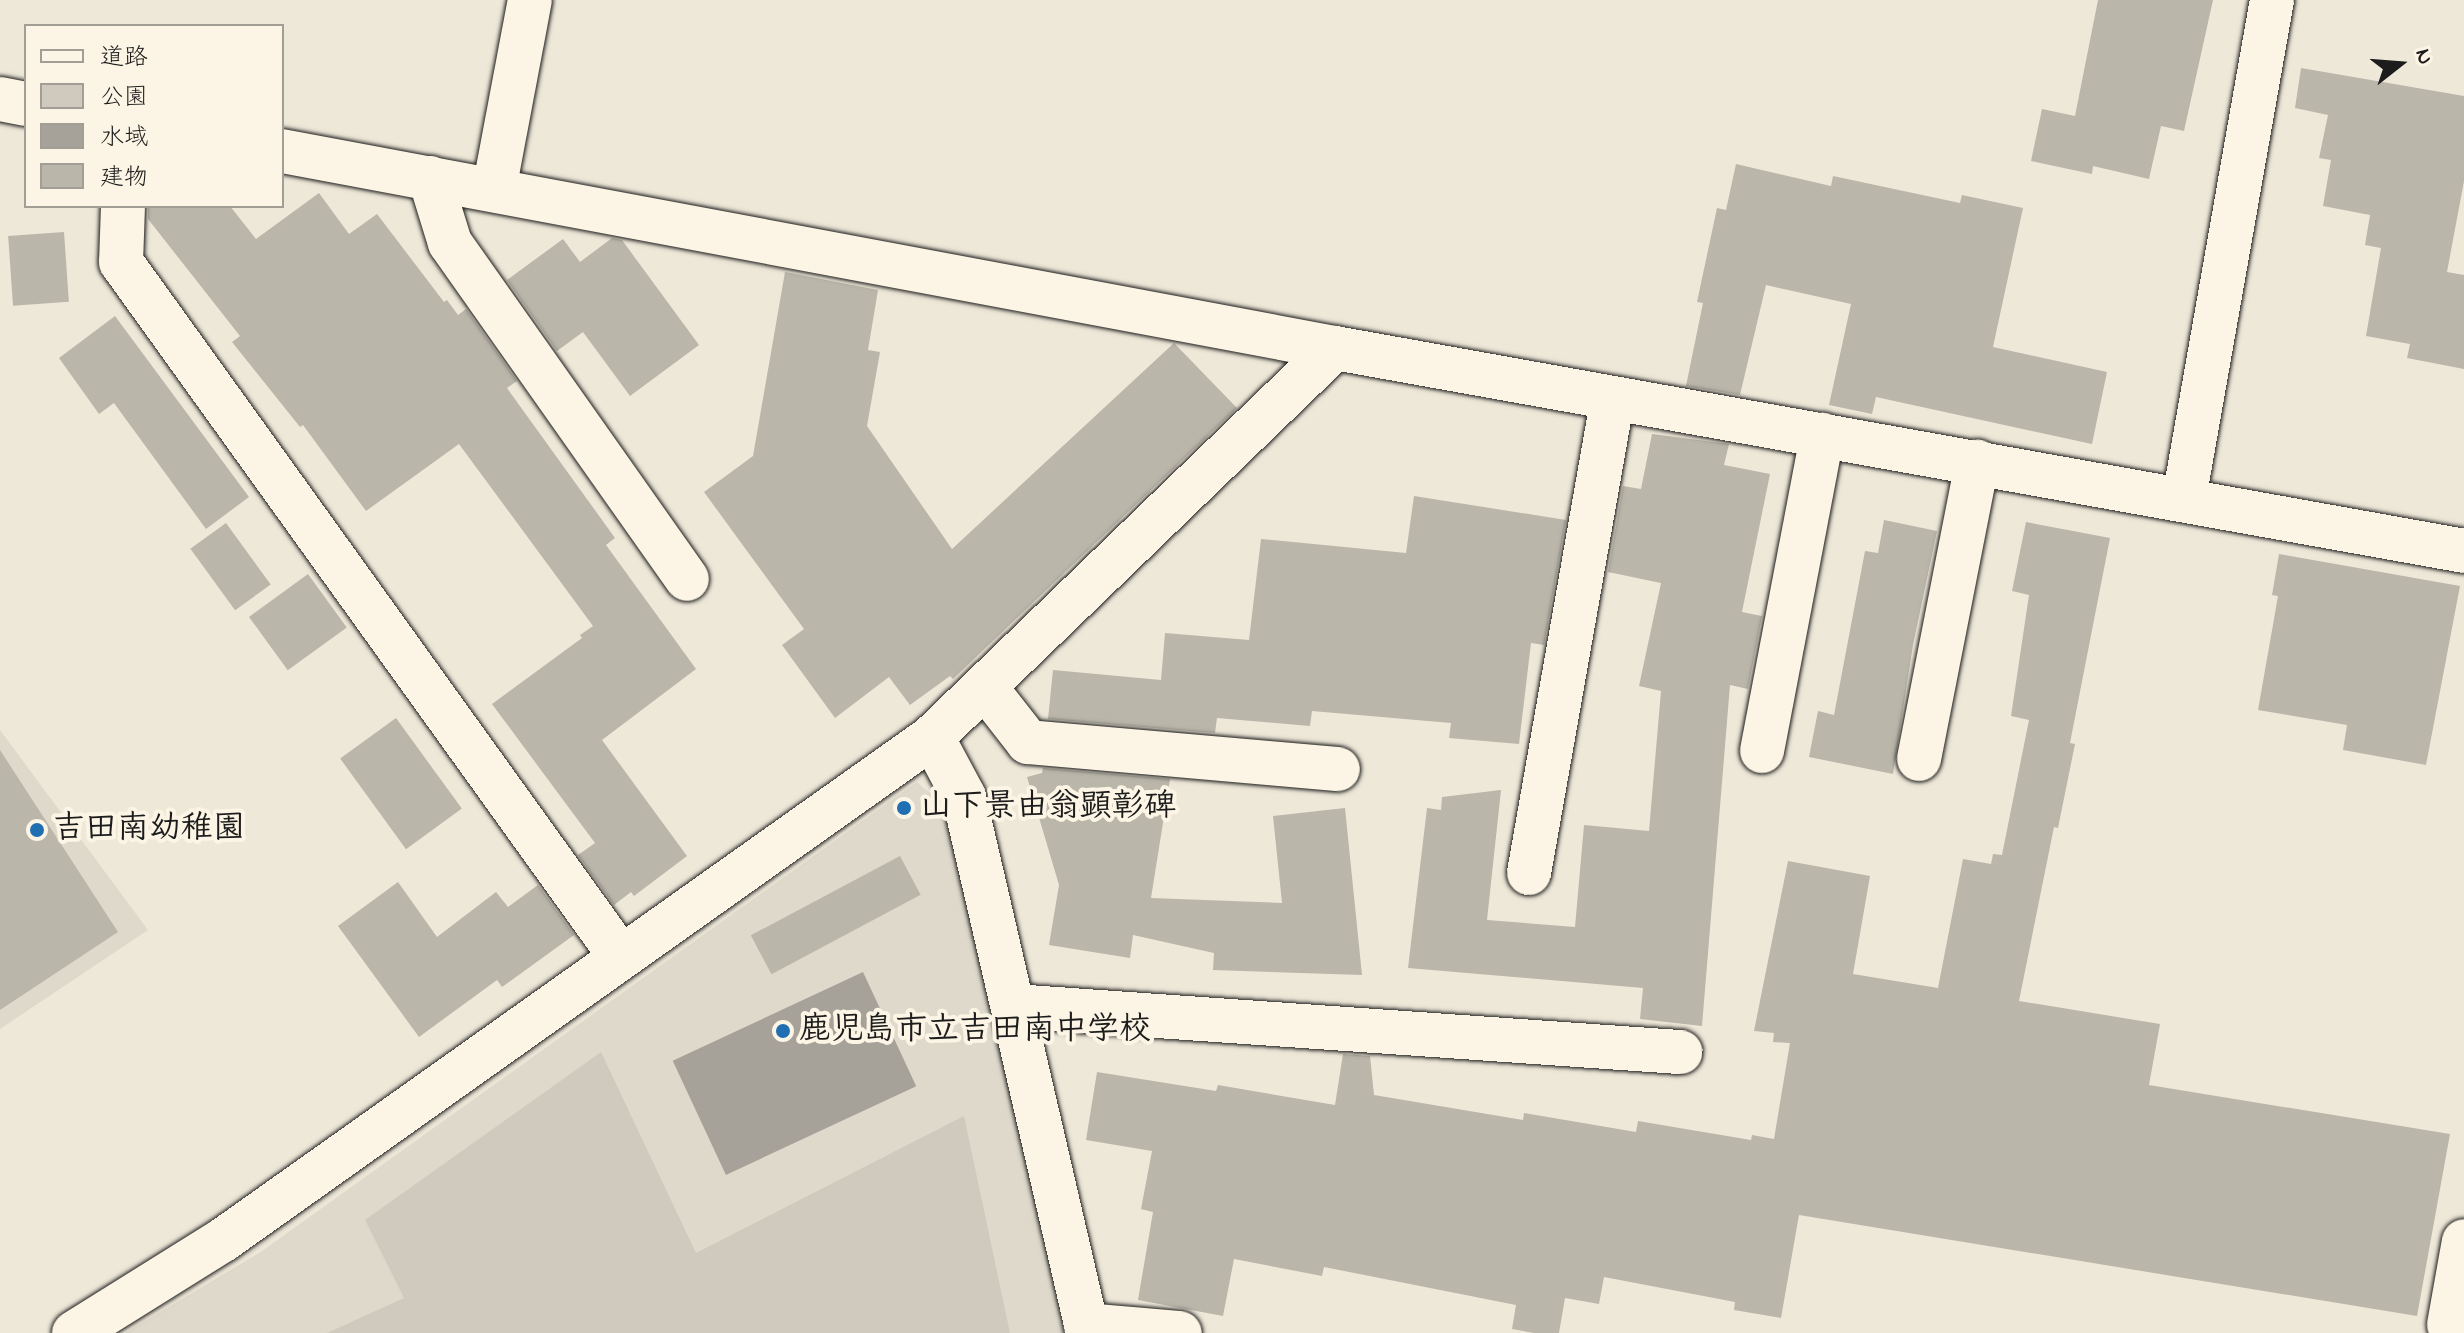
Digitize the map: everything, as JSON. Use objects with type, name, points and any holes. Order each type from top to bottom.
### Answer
[{"type":"street","points":[[494,190],[530,0]]},
{"type":"street","points":[[2184,499],[2272,0]]},
{"type":"street","points":[[0,99],[24,104]]},
{"type":"street","points":[[284,151],[1335,348],[2464,551]]},
{"type":"street","points":[[430,178],[450,243],[687,579]]},
{"type":"street","points":[[123,208],[121,262],[620,956]]},
{"type":"street","points":[[74,1333],[223,1240],[932,737],[1335,348]]},
{"type":"street","points":[[1529,873],[1613,398]]},
{"type":"street","points":[[1762,751],[1822,435]]},
{"type":"street","points":[[1919,759],[1977,462]]},
{"type":"street","points":[[985,687],[1028,742],[1338,769]]},
{"type":"street","points":[[932,737],[964,797],[1087,1329],[1180,1333]]},
{"type":"street","points":[[1013,1006],[1680,1052]]},
{"type":"street","points":[[2449,1325],[2464,1241]]},
{"type":"shaded area","name":"吉田南幼稚園","points":[[0,730],[148,930],[0,1029]]},
{"type":"shaded area","name":"鹿児島市立吉田南中学校","points":[[917,782],[948,809],[1065,1333],[125,1333],[259,1253]]},
{"type":"green space","points":[[601,1052],[696,1253],[964,1116],[1010,1333],[327,1333],[404,1298],[365,1220]]},
{"type":"water","points":[[863,972],[916,1086],[726,1175],[673,1061]]},
{"type":"building","points":[[2098,0],[2213,0],[2184,131],[2161,126],[2149,179],[2093,166],[2092,174],[2031,161],[2042,109],[2075,116]]},
{"type":"building","points":[[2301,68],[2464,96],[2464,181],[2447,272],[2464,275],[2464,369],[2407,358],[2410,344],[2366,336],[2381,248],[2365,245],[2370,215],[2323,206],[2331,160],[2319,158],[2328,115],[2295,108]]},
{"type":"building","points":[[1736,164],[1831,186],[1833,176],[1960,203],[1962,195],[2023,208],[1993,347],[2107,372],[2092,444],[1876,397],[1872,414],[1829,405],[1851,304],[1766,285],[1740,395],[1686,386],[1703,303],[1697,302],[1717,208],[1726,210]]},
{"type":"building","points":[[319,193],[349,234],[377,214],[444,302],[447,300],[458,315],[466,309],[517,381],[507,388],[615,538],[606,545],[696,669],[602,740],[687,856],[634,896],[631,892],[614,905],[578,855],[595,843],[492,704],[582,638],[580,635],[593,626],[459,444],[366,511],[303,425],[300,427],[232,342],[240,336],[148,219],[148,208],[232,208],[256,239]]},
{"type":"building","points":[[64,232],[69,302],[13,306],[8,236]]},
{"type":"building","points":[[612,238],[622,240],[699,345],[630,396],[583,332],[557,351],[507,280],[563,239],[580,262]]},
{"type":"building","points":[[785,272],[878,290],[868,350],[880,352],[867,426],[952,549],[1174,343],[1237,408],[953,679],[950,676],[910,705],[889,677],[835,718],[782,645],[804,629],[704,492],[753,456]]},
{"type":"building","points":[[115,316],[249,497],[206,529],[114,403],[99,414],[59,358]]},
{"type":"building","points":[[1652,434],[1729,444],[1724,465],[1770,474],[1742,612],[1762,616],[1748,689],[1730,685],[1702,1026],[1640,1019],[1643,988],[1408,968],[1427,808],[1441,810],[1442,797],[1501,790],[1487,920],[1575,927],[1584,825],[1649,831],[1661,691],[1639,686],[1661,583],[1608,572],[1623,486],[1641,489]]},
{"type":"building","points":[[1414,496],[1566,520],[1544,645],[1531,643],[1519,744],[1449,738],[1451,723],[1312,711],[1310,726],[1217,718],[1215,733],[1048,719],[1053,670],[1161,680],[1165,633],[1249,640],[1261,539],[1406,553]]},
{"type":"building","points":[[1884,520],[1937,531],[1913,645],[1893,774],[1809,757],[1818,711],[1834,715],[1865,551],[1878,553]]},
{"type":"building","points":[[2026,522],[2110,538],[2070,743],[2075,744],[2058,828],[2054,827],[2019,1001],[2160,1024],[2149,1085],[2450,1134],[2417,1316],[1799,1215],[1781,1318],[1734,1310],[1735,1302],[1604,1277],[1599,1304],[1565,1298],[1559,1333],[1534,1333],[1512,1329],[1516,1305],[1324,1267],[1322,1276],[1234,1259],[1223,1316],[1138,1300],[1153,1212],[1141,1209],[1152,1151],[1086,1140],[1097,1072],[1216,1091],[1218,1085],[1335,1105],[1343,1054],[1370,1056],[1374,1095],[1523,1120],[1524,1113],[1636,1132],[1638,1121],[1751,1140],[1752,1135],[1774,1139],[1790,1043],[1773,1042],[1774,1033],[1754,1031],[1788,861],[1870,876],[1853,974],[1938,988],[1963,859],[1991,864],[1993,854],[2002,855],[2029,720],[2011,716],[2029,595],[2012,591]]},
{"type":"building","points":[[226,523],[271,584],[235,610],[190,549]]},
{"type":"building","points":[[2279,554],[2460,586],[2426,765],[2343,750],[2347,725],[2258,710],[2278,596],[2272,595]]},
{"type":"building","points":[[308,574],[347,627],[288,670],[249,617]]},
{"type":"building","points":[[396,718],[462,809],[406,849],[340,759]]},
{"type":"building","name":"吉田南幼稚園","points":[[0,750],[118,932],[0,1010]]},
{"type":"building","points":[[1043,768],[1170,779],[1151,898],[1282,903],[1273,816],[1345,808],[1362,975],[1213,970],[1214,953],[1133,935],[1130,958],[1049,945],[1059,885],[1027,777],[1042,773]]},
{"type":"building","points":[[900,856],[921,895],[771,974],[751,935]]},
{"type":"building","points":[[398,882],[437,937],[496,892],[508,907],[538,885],[574,935],[502,987],[497,980],[419,1037],[338,926]]},
{"type":"place","name":"山下景由翁顕彰碑","points":[[904,808]]},
{"type":"place","name":"吉田南幼稚園","points":[[37,830]]},
{"type":"place","name":"鹿児島市立吉田南中学校","points":[[783,1031]]}]
